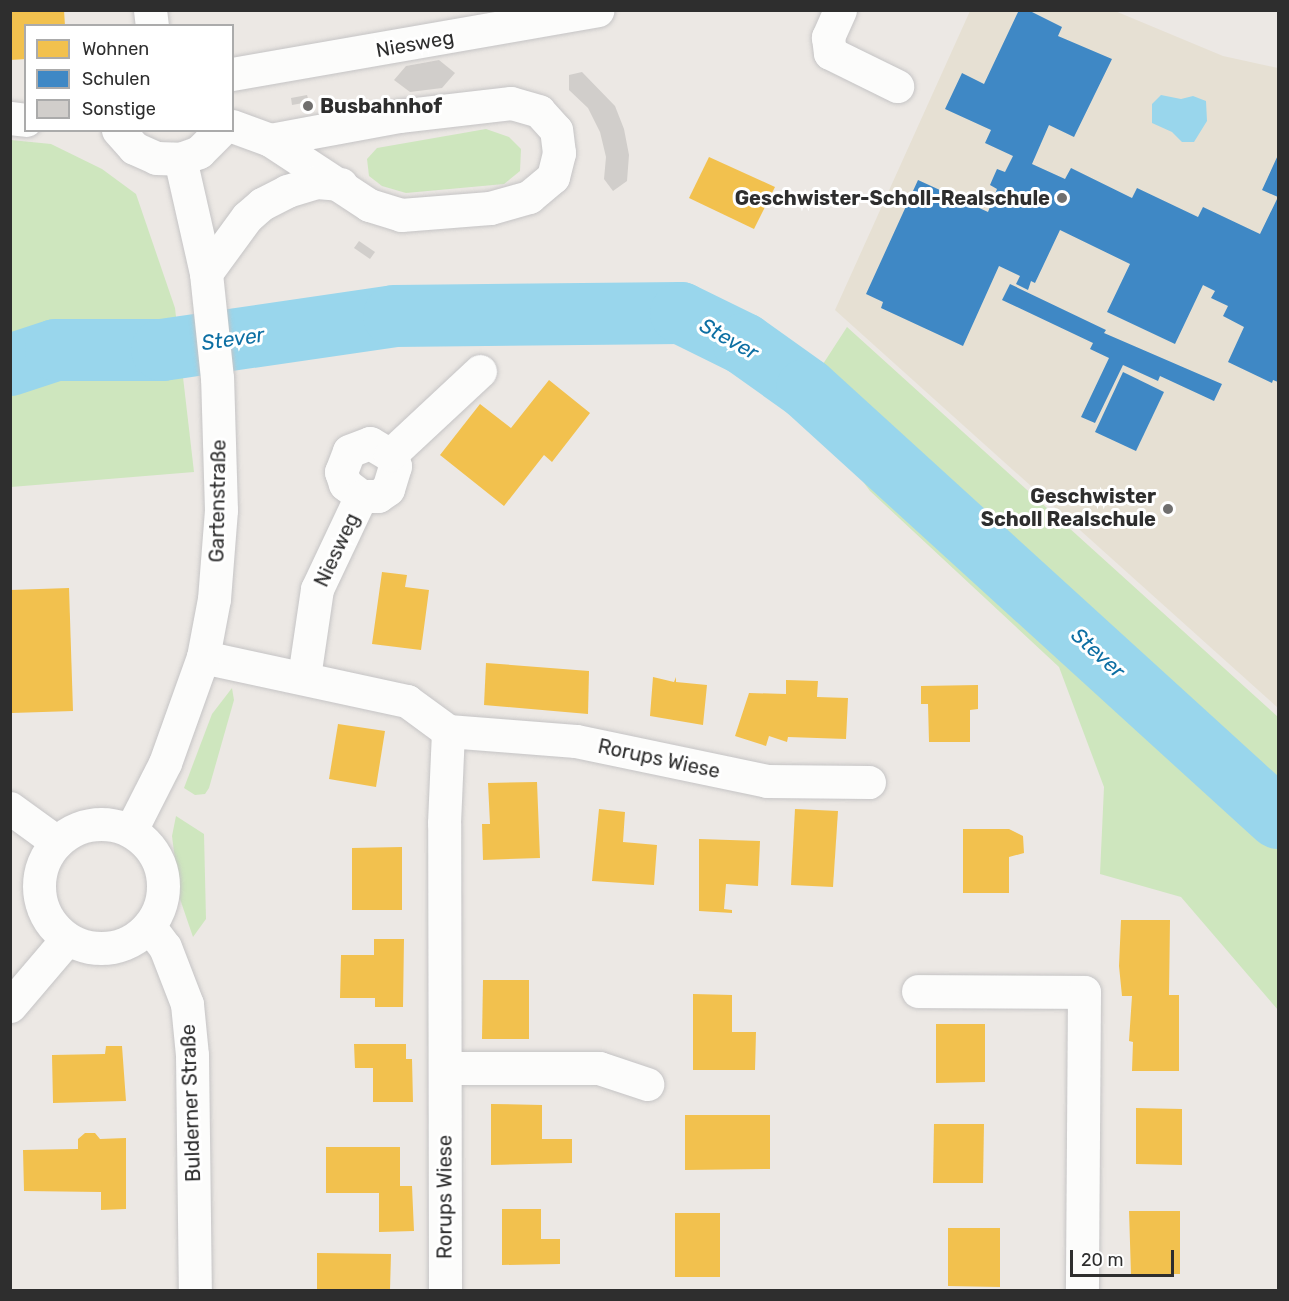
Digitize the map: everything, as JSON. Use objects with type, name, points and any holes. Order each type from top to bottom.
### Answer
[{"type":"street","name":"Niesweg","points":[[234,74],[597,10]]},
{"type":"street","points":[[840,10],[828,37],[830,53],[897,86]]},
{"type":"street","points":[[234,127],[270,140],[341,184],[369,205],[401,214],[432,215],[511,203],[542,190],[554,177],[559,153],[556,130],[539,111],[511,103],[399,116],[270,140]]},
{"type":"street","points":[[120,132],[134,148],[156,158],[180,159],[200,152],[219,132]]},
{"type":"street","name":"Gartenstraße","points":[[130,830],[165,763],[202,657],[214,598],[221,510],[217,378],[207,280],[180,159]]},
{"type":"street","points":[[207,280],[247,217],[262,204],[287,191],[317,182],[341,184]]},
{"type":"street","name":"Niesweg","points":[[304,677],[317,589],[361,496],[378,496],[388,489],[395,466],[390,455],[480,371]]},
{"type":"street","points":[[202,657],[304,677],[407,701],[448,731]]},
{"type":"street","name":"Rorups Wiese","points":[[445,1290],[444,823],[448,731],[576,741],[767,781],[869,782]]},
{"type":"street","points":[[10,808],[57,842]]},
{"type":"street","points":[[104,823],[130,830],[147,843],[163,873],[160,907],[149,927],[122,945],[104,948],[85,946],[67,939],[48,917],[39,890],[40,871],[57,842],[89,825],[104,823]]},
{"type":"street","name":"Bulderner Straße","points":[[149,927],[165,947],[187,1004],[192,1055],[195,1290]]},
{"type":"street","points":[[10,1006],[67,939]]},
{"type":"street","points":[[918,991],[1084,992],[1082,1290]]},
{"type":"street","points":[[445,1068],[599,1068],[647,1084]]},
{"type":"shaded area","name":"Geschwister Scholl Realschule","points":[[970,11],[1115,11],[1223,56],[1278,68],[1278,708],[835,310]]},
{"type":"green space","points":[[486,129],[509,137],[521,149],[520,171],[504,184],[406,193],[382,186],[369,176],[367,159],[377,148]]},
{"type":"green space","points":[[11,140],[51,144],[102,169],[136,194],[175,308],[194,472],[11,487]]},
{"type":"green space","points":[[847,327],[1278,717],[1278,1010],[1181,897],[1100,874],[1104,787],[1059,667],[870,491],[801,398]]},
{"type":"green space","points":[[232,688],[234,700],[209,788],[205,794],[195,795],[184,788],[212,714]]},
{"type":"green space","points":[[176,816],[204,834],[206,919],[193,937],[180,899],[172,836]]},
{"type":"water","points":[[1161,95],[1181,99],[1193,96],[1206,101],[1207,121],[1194,142],[1182,142],[1172,132],[1152,123],[1152,104]]},
{"type":"building: Wohnen","points":[[10,10],[64,10],[65,24],[24,24],[24,59],[10,60]]},
{"type":"building: Wohnen","points":[[709,157],[775,187],[754,229],[689,198]]},
{"type":"building: Wohnen","points":[[549,380],[590,413],[552,462],[544,455],[504,506],[440,455],[480,404],[511,428]]},
{"type":"building: Wohnen","points":[[382,572],[407,575],[405,587],[429,590],[421,650],[372,644]]},
{"type":"building: Wohnen","points":[[69,588],[73,711],[12,713],[10,590]]},
{"type":"building: Wohnen","points":[[486,663],[589,671],[588,714],[484,705]]},
{"type":"building: Wohnen","points":[[653,677],[674,682],[676,677],[676,682],[707,685],[703,725],[650,716]]},
{"type":"building: Wohnen","points":[[786,680],[818,681],[817,697],[848,698],[846,739],[788,737],[787,742],[769,736],[766,746],[735,736],[749,693],[786,694]]},
{"type":"building: Wohnen","points":[[978,685],[978,709],[970,710],[970,742],[929,742],[928,704],[921,704],[921,686]]},
{"type":"building: Wohnen","points":[[338,724],[385,731],[376,787],[329,779]]},
{"type":"building: Wohnen","points":[[537,782],[540,858],[483,860],[482,824],[490,824],[488,783]]},
{"type":"building: Wohnen","points":[[599,809],[625,812],[623,842],[657,845],[654,885],[592,881]]},
{"type":"building: Wohnen","points":[[795,809],[838,811],[833,887],[791,885]]},
{"type":"building: Wohnen","points":[[963,829],[1009,829],[1023,836],[1024,853],[1009,857],[1009,893],[963,893]]},
{"type":"building: Wohnen","points":[[699,839],[760,841],[758,886],[726,884],[724,909],[732,910],[732,913],[699,911]]},
{"type":"building: Wohnen","points":[[402,847],[402,910],[352,910],[352,848]]},
{"type":"building: Wohnen","points":[[1121,920],[1170,920],[1169,995],[1179,995],[1179,1071],[1132,1071],[1133,1042],[1129,1041],[1132,996],[1122,996],[1119,966]]},
{"type":"building: Wohnen","points":[[374,939],[404,939],[403,1007],[375,1007],[375,998],[340,998],[341,955],[374,955]]},
{"type":"building: Wohnen","points":[[483,980],[529,980],[529,1039],[482,1039]]},
{"type":"building: Wohnen","points":[[693,994],[732,995],[732,1032],[756,1032],[755,1070],[693,1070]]},
{"type":"building: Wohnen","points":[[936,1024],[985,1024],[985,1082],[936,1083]]},
{"type":"building: Wohnen","points":[[354,1044],[406,1044],[406,1059],[412,1059],[413,1102],[373,1102],[373,1068],[355,1068]]},
{"type":"building: Wohnen","points":[[106,1046],[122,1046],[126,1101],[53,1103],[52,1055],[105,1054]]},
{"type":"building: Wohnen","points":[[491,1104],[542,1105],[542,1139],[572,1139],[572,1163],[491,1165]]},
{"type":"building: Wohnen","points":[[1136,1108],[1182,1109],[1182,1165],[1136,1164]]},
{"type":"building: Wohnen","points":[[685,1115],[770,1115],[770,1169],[685,1170]]},
{"type":"building: Wohnen","points":[[934,1124],[984,1124],[983,1183],[933,1183]]},
{"type":"building: Wohnen","points":[[85,1133],[95,1133],[100,1139],[126,1138],[126,1209],[101,1210],[101,1192],[24,1191],[23,1150],[78,1149],[78,1139]]},
{"type":"building: Wohnen","points":[[326,1147],[400,1147],[400,1186],[412,1186],[414,1231],[379,1232],[379,1193],[326,1193]]},
{"type":"building: Wohnen","points":[[502,1209],[541,1209],[541,1239],[560,1239],[560,1264],[502,1265]]},
{"type":"building: Wohnen","points":[[1129,1211],[1180,1211],[1180,1274],[1131,1274]]},
{"type":"building: Wohnen","points":[[675,1213],[720,1213],[720,1277],[675,1277]]},
{"type":"building: Wohnen","points":[[948,1228],[1000,1228],[1000,1287],[948,1286]]},
{"type":"building: Wohnen","points":[[317,1253],[391,1254],[390,1290],[317,1290]]},
{"type":"building: Schulen","name":"Geschwister-Scholl-Realschule","points":[[1019,10],[1028,10],[1062,27],[1058,36],[1112,59],[1074,137],[1049,125],[1032,164],[1065,179],[1071,168],[1132,198],[1137,188],[1198,217],[1203,207],[1260,234],[1278,197],[1278,382],[1273,380],[1272,383],[1228,362],[1244,327],[1223,316],[1228,306],[1211,298],[1215,291],[1203,285],[1175,344],[1107,312],[1130,264],[1060,230],[1035,283],[1031,281],[1028,290],[1016,284],[1020,276],[999,266],[963,346],[881,308],[883,302],[866,294],[918,180],[988,212],[997,189],[990,185],[997,169],[1005,172],[1013,156],[985,143],[991,130],[945,109],[962,73],[984,84]]},
{"type":"building: Schulen","points":[[1278,155],[1278,197],[1262,190]]},
{"type":"building: Schulen","points":[[1010,284],[1106,330],[1104,333],[1222,384],[1214,401],[1160,376],[1158,381],[1123,365],[1095,423],[1081,417],[1109,358],[1090,349],[1093,343],[1002,300]]},
{"type":"building: Schulen","points":[[1123,372],[1164,392],[1136,451],[1095,432]]},
{"type":"building: Sonstige","points":[[439,60],[455,73],[442,88],[410,92],[394,80],[406,66]]},
{"type":"building: Sonstige","points":[[582,72],[615,106],[624,129],[629,155],[627,181],[613,191],[604,179],[606,157],[600,132],[588,108],[569,90],[569,75]]},
{"type":"building: Sonstige","points":[[307,95],[309,102],[292,105],[291,98]]},
{"type":"building: Sonstige","points":[[359,241],[375,252],[370,259],[354,248]]},
{"type":"waterway","name":"Stever","points":[[10,365],[56,350],[162,350],[394,316],[681,313],[744,344],[807,389],[1278,818]]},
{"type":"place","name":"Busbahnhof","points":[[308,106]]},
{"type":"place","name":"Geschwister-Scholl-Realschule","points":[[1062,198]]},
{"type":"place","name":"Geschwister Scholl Realschule","points":[[1168,509]]}]
